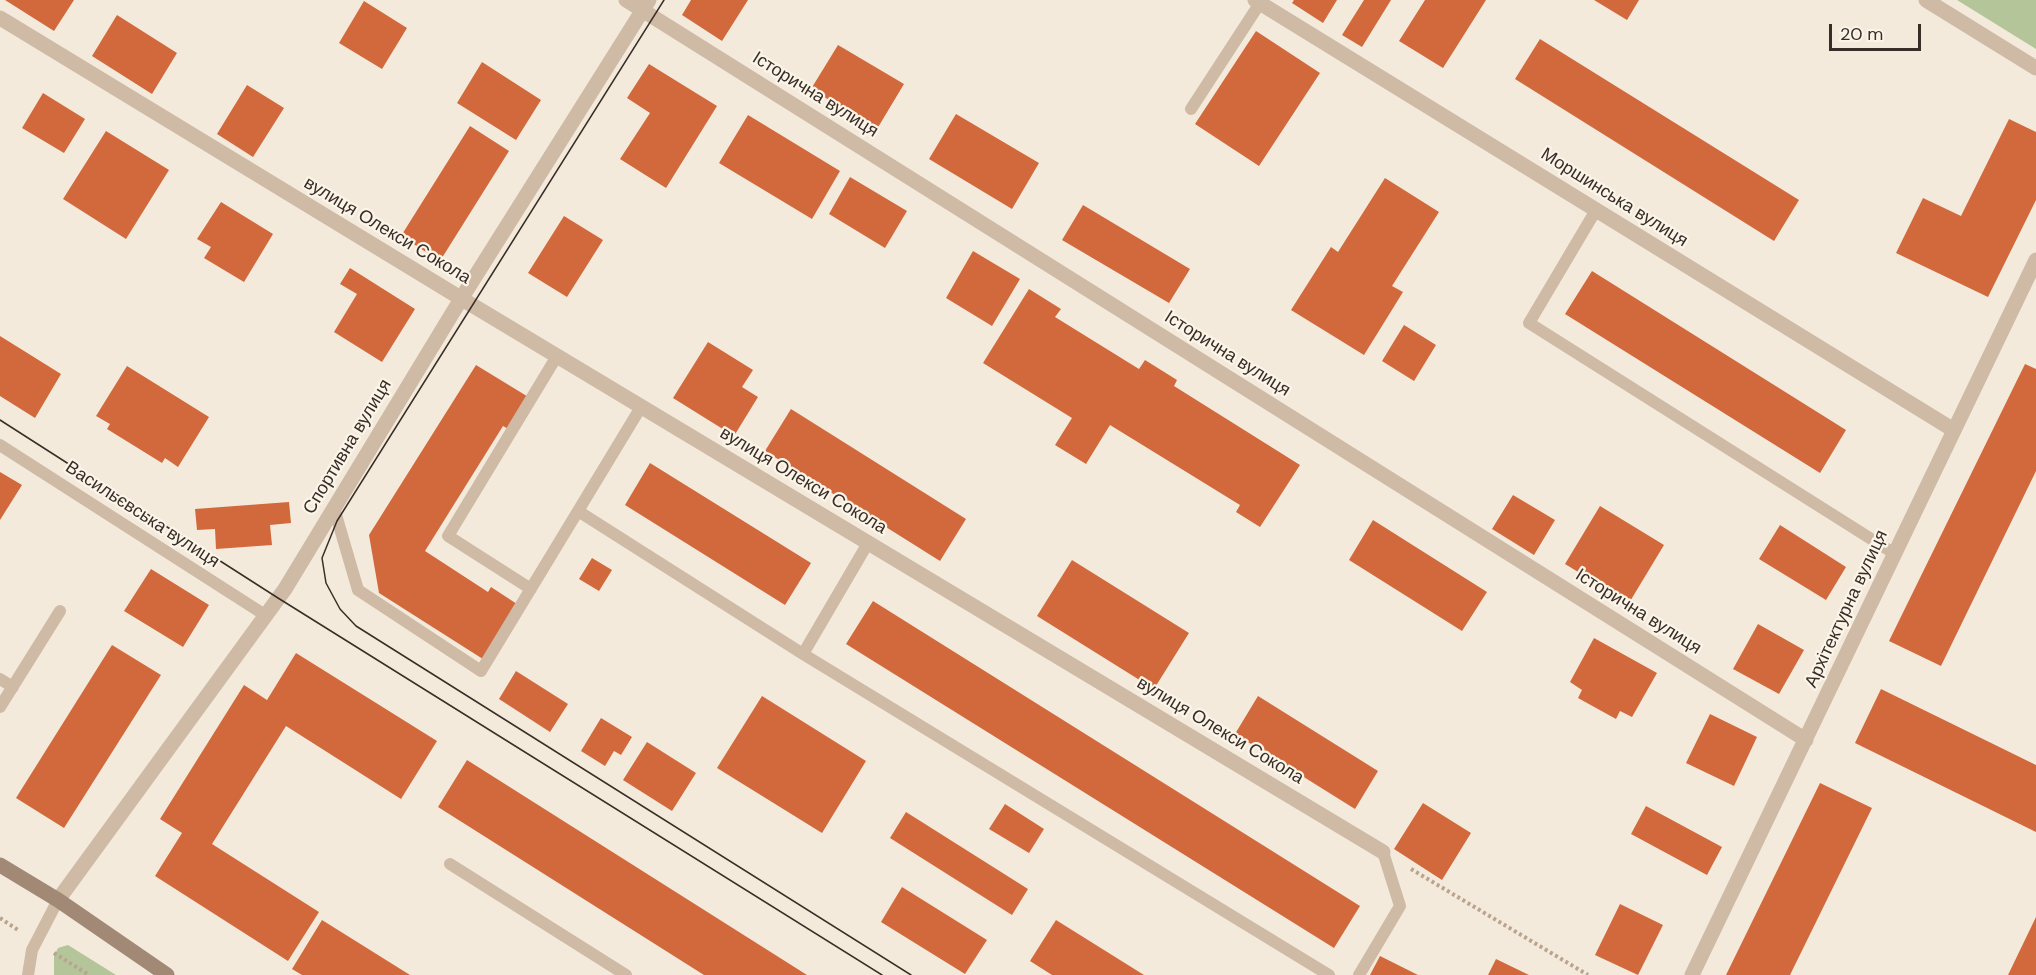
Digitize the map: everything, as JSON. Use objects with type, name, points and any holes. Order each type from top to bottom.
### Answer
[{"type":"main road","points":[[0,865],[58,900],[167,975]]},
{"type":"street","name":"Історична вулиця","points":[[626,0],[646,5],[1806,740]]},
{"type":"street","points":[[1926,0],[2036,68]]},
{"type":"street","name":"Моршинська вулиця","points":[[1266,3],[1952,429]]},
{"type":"street","name":"Спортивна вулиця","points":[[58,900],[285,589],[461,299],[646,5]]},
{"type":"street","name":"вулиця Олекси Сокола","points":[[0,18],[461,299],[1383,852]]},
{"type":"street","name":"Архітектурна вулиця","points":[[1692,975],[1895,554],[1952,429],[2036,260]]},
{"type":"lane","points":[[1191,109],[1266,3]]},
{"type":"lane","points":[[1596,210],[1529,323],[1895,554]]},
{"type":"lane","points":[[531,589],[448,536],[556,356]]},
{"type":"lane","points":[[333,508],[358,590],[481,671],[641,407]]},
{"type":"lane","name":"Васильєвська вулиця","points":[[0,445],[265,615]]},
{"type":"lane","points":[[578,511],[804,654],[1329,975]]},
{"type":"lane","points":[[804,654],[868,543]]},
{"type":"lane","points":[[0,707],[60,611]]},
{"type":"lane","points":[[0,679],[13,687]]},
{"type":"lane","points":[[1359,975],[1400,906],[1383,852]]},
{"type":"lane","points":[[450,864],[626,975]]},
{"type":"lane","points":[[28,975],[32,950],[58,900]]},
{"type":"path","points":[[1383,852],[1588,975]]},
{"type":"green space","points":[[1957,0],[2036,0],[2036,49]]},
{"type":"green space","points":[[68,945],[116,975],[54,975],[54,956],[58,948]]},
{"type":"building","points":[[5,0],[74,0],[54,31]]},
{"type":"building","points":[[691,0],[748,0],[722,41],[682,15]]},
{"type":"building","points":[[1294,0],[1337,0],[1323,23],[1292,3]]},
{"type":"building","points":[[1364,0],[1391,0],[1362,47],[1342,35]]},
{"type":"building","points":[[1425,0],[1486,0],[1443,68],[1399,41]]},
{"type":"building","points":[[1594,0],[1639,0],[1627,20]]},
{"type":"building","points":[[364,1],[407,28],[382,69],[339,43]]},
{"type":"building","points":[[117,15],[177,53],[152,94],[92,56]]},
{"type":"building","points":[[1256,31],[1320,73],[1259,166],[1195,124]]},
{"type":"building","points":[[1540,39],[1799,200],[1774,241],[1515,79]]},
{"type":"building","points":[[838,45],[904,84],[877,129],[811,89]]},
{"type":"building","points":[[482,62],[541,100],[516,140],[457,103]]},
{"type":"building","points":[[649,64],[717,106],[666,188],[620,159],[650,113],[627,98]]},
{"type":"building","points":[[247,85],[284,108],[253,157],[217,134]]},
{"type":"building","points":[[43,93],[85,119],[64,153],[22,128]]},
{"type":"building","points":[[956,114],[1039,163],[1012,209],[929,159]]},
{"type":"building","points":[[748,115],[840,171],[812,219],[719,163]]},
{"type":"building","points":[[2009,119],[2036,132],[2036,200],[1988,297],[1896,253],[1923,198],[1961,216]]},
{"type":"building","points":[[470,126],[509,151],[440,261],[401,236]]},
{"type":"building","points":[[106,131],[169,170],[126,239],[63,199]]},
{"type":"building","points":[[850,177],[907,211],[885,248],[829,214]]},
{"type":"building","points":[[1385,178],[1439,212],[1392,286],[1403,292],[1364,355],[1291,310],[1331,247],[1338,252]]},
{"type":"building","points":[[221,202],[273,234],[244,282],[204,258],[211,247],[197,239]]},
{"type":"building","points":[[1083,205],[1190,269],[1169,303],[1062,240]]},
{"type":"building","points":[[564,216],[603,240],[567,297],[528,273]]},
{"type":"building","points":[[973,251],[1020,279],[992,326],[946,298]]},
{"type":"building","points":[[350,268],[415,309],[382,362],[334,332],[357,294],[340,284]]},
{"type":"building","points":[[1592,271],[1846,430],[1820,473],[1565,314]]},
{"type":"building","points":[[1029,289],[1061,309],[1055,317],[1139,369],[1145,360],[1177,380],[1174,386],[1300,465],[1260,527],[1236,512],[1240,505],[1110,425],[1086,464],[1055,445],[1072,418],[983,363]]},
{"type":"building","points":[[1404,325],[1436,345],[1414,381],[1382,361]]},
{"type":"building","points":[[0,336],[61,374],[35,418],[0,396]]},
{"type":"building","points":[[708,342],[753,370],[742,387],[758,397],[734,436],[673,398]]},
{"type":"building","points":[[2025,364],[2036,369],[2036,471],[1941,666],[1889,641]]},
{"type":"building","points":[[476,365],[530,398],[510,430],[503,426],[425,551],[488,592],[491,587],[520,606],[486,661],[379,593],[369,535]]},
{"type":"building","points":[[127,366],[209,417],[178,467],[165,458],[162,463],[107,429],[110,424],[96,416]]},
{"type":"building","points":[[791,409],[966,519],[940,561],[765,451]]},
{"type":"building","points":[[650,463],[811,563],[785,605],[625,505]]},
{"type":"building","points":[[0,472],[22,485],[0,520]]},
{"type":"building","points":[[1513,495],[1555,520],[1534,555],[1492,529]]},
{"type":"building","points":[[289,502],[291,523],[270,525],[272,545],[216,549],[215,529],[197,530],[195,509]]},
{"type":"building","points":[[1600,506],[1664,545],[1629,603],[1565,564]]},
{"type":"building","points":[[1373,520],[1487,592],[1462,631],[1349,560]]},
{"type":"building","points":[[1780,525],[1846,567],[1826,600],[1759,559]]},
{"type":"building","points":[[592,558],[612,570],[599,591],[579,579]]},
{"type":"building","points":[[1072,560],[1189,633],[1154,689],[1037,616]]},
{"type":"building","points":[[151,569],[209,605],[183,647],[124,611]]},
{"type":"building","points":[[873,601],[1360,906],[1334,948],[846,644]]},
{"type":"building","points":[[1758,624],[1804,650],[1779,694],[1733,669]]},
{"type":"building","points":[[1594,638],[1657,673],[1632,717],[1620,711],[1616,719],[1578,698],[1582,690],[1570,682]]},
{"type":"building","points":[[112,645],[161,675],[64,828],[16,798]]},
{"type":"building","points":[[296,653],[437,741],[401,799],[286,726],[212,844],[319,912],[288,961],[155,876],[182,833],[160,819],[244,685],[267,700]]},
{"type":"building","points":[[516,671],[568,704],[550,732],[499,699]]},
{"type":"building","points":[[1881,689],[2036,765],[2036,832],[1855,743]]},
{"type":"building","points":[[762,696],[866,761],[822,833],[717,768]]},
{"type":"building","points":[[1258,696],[1378,771],[1355,809],[1235,734]]},
{"type":"building","points":[[1710,714],[1757,737],[1734,786],[1686,763]]},
{"type":"building","points":[[601,718],[632,737],[621,755],[614,751],[605,766],[581,751]]},
{"type":"building","points":[[647,742],[696,773],[672,811],[623,780]]},
{"type":"building","points":[[467,760],[807,975],[704,975],[438,807]]},
{"type":"building","points":[[1820,783],[1872,808],[1790,975],[1726,975]]},
{"type":"building","points":[[1423,803],[1471,833],[1442,880],[1394,849]]},
{"type":"building","points":[[1005,804],[1044,829],[1029,853],[989,829]]},
{"type":"building","points":[[1646,806],[1722,847],[1707,875],[1631,834]]},
{"type":"building","points":[[906,812],[1028,889],[1012,915],[890,838]]},
{"type":"building","points":[[902,887],[987,940],[965,974],[881,922]]},
{"type":"building","points":[[1620,904],[1663,925],[1638,975],[1595,955]]},
{"type":"building","points":[[2036,917],[2036,975],[2008,975]]},
{"type":"building","points":[[322,920],[410,975],[302,975],[292,969]]},
{"type":"building","points":[[1056,920],[1144,975],[1052,975],[1030,961]]},
{"type":"building","points":[[1380,956],[1418,975],[1370,975]]},
{"type":"building","points":[[1496,959],[1529,975],[1488,975]]},
{"type":"tram line","points":[[664,0],[337,521],[322,558],[326,583],[340,609],[356,626],[911,975]]},
{"type":"tram line","points":[[0,420],[278,598],[882,975]]}]
